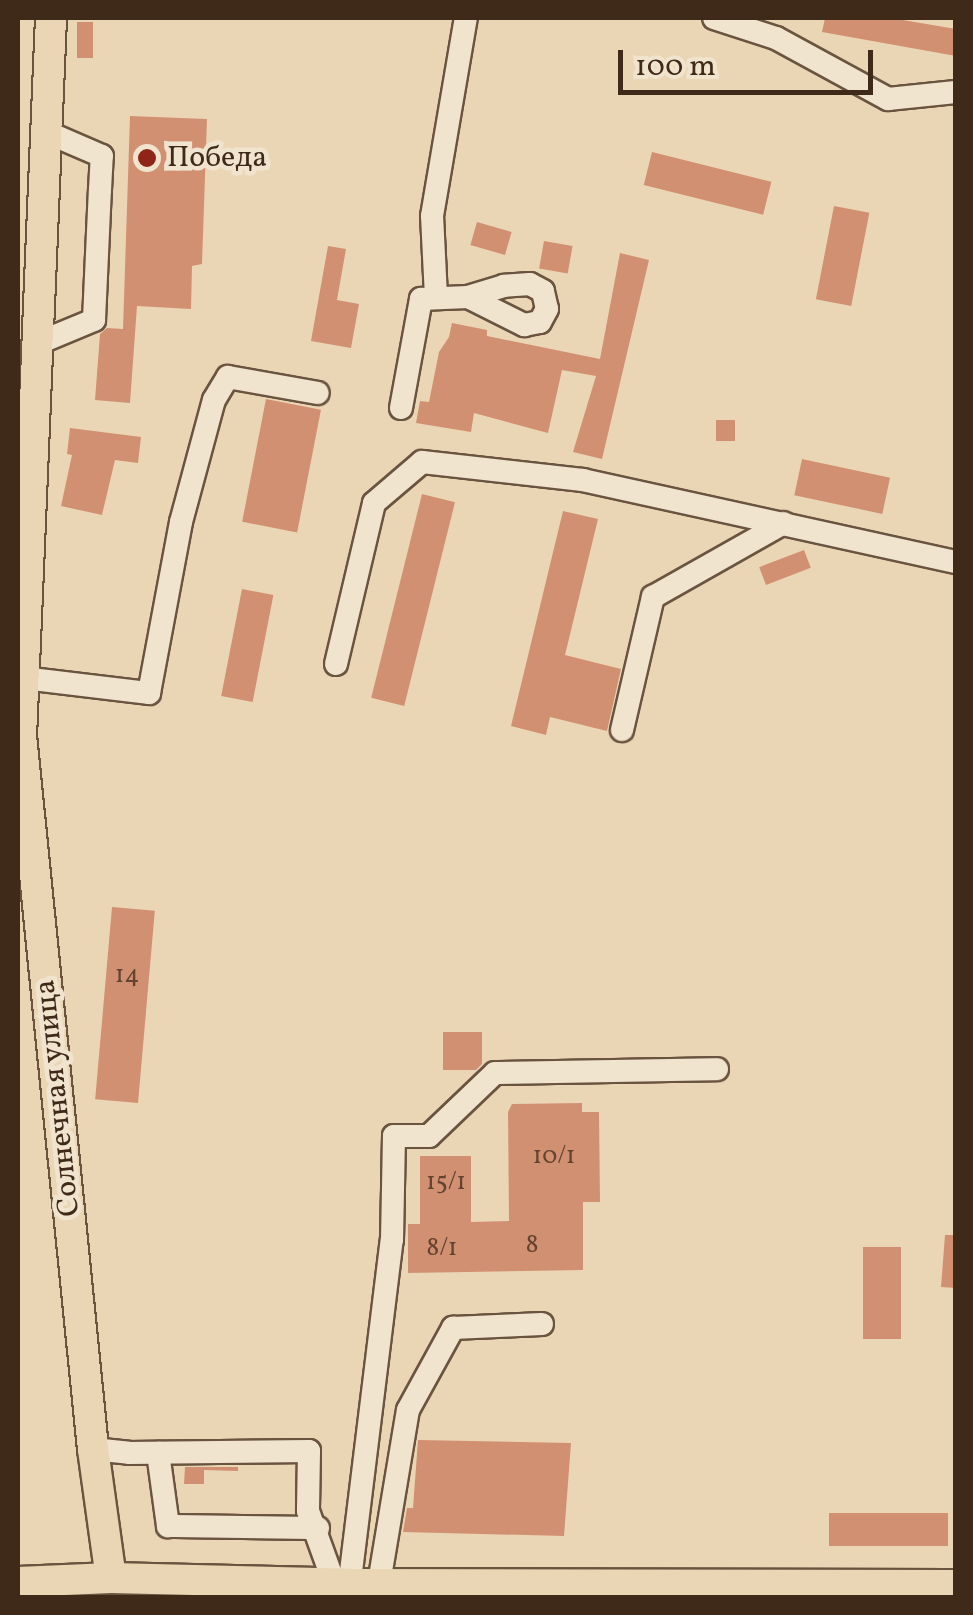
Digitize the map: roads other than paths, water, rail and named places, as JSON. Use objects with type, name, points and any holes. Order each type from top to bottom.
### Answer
[{"type":"main road","name":"Солнечная улица","points":[[51,18],[36,344],[24,380],[21,736],[93,1449],[111,1578]]},
{"type":"main road","points":[[18,1582],[111,1578],[352,1587],[635,1591],[937,1589]]},
{"type":"street","points":[[436,297],[432,216],[466,18]]},
{"type":"street","points":[[714,18],[776,38],[888,99],[956,92]]},
{"type":"street","points":[[36,344],[94,320],[102,156],[46,132]]},
{"type":"street","points":[[401,408],[421,299],[468,297]]},
{"type":"street","points":[[23,678],[149,694],[182,522],[214,400],[228,377],[318,393]]},
{"type":"street","points":[[336,664],[374,502],[422,462],[583,480],[956,562]]},
{"type":"street","points":[[622,730],[653,597],[784,523]]},
{"type":"street","points":[[352,1587],[392,1240],[394,1136],[429,1136],[495,1073],[717,1070]]},
{"type":"street","points":[[352,1587],[408,1410],[453,1328],[542,1324]]},
{"type":"street","points":[[93,1449],[158,1453],[309,1451],[308,1511],[352,1587]]},
{"type":"street","points":[[158,1453],[168,1526],[318,1528]]},
{"type":"place","name":"Победа","points":[[147,158]]}]
